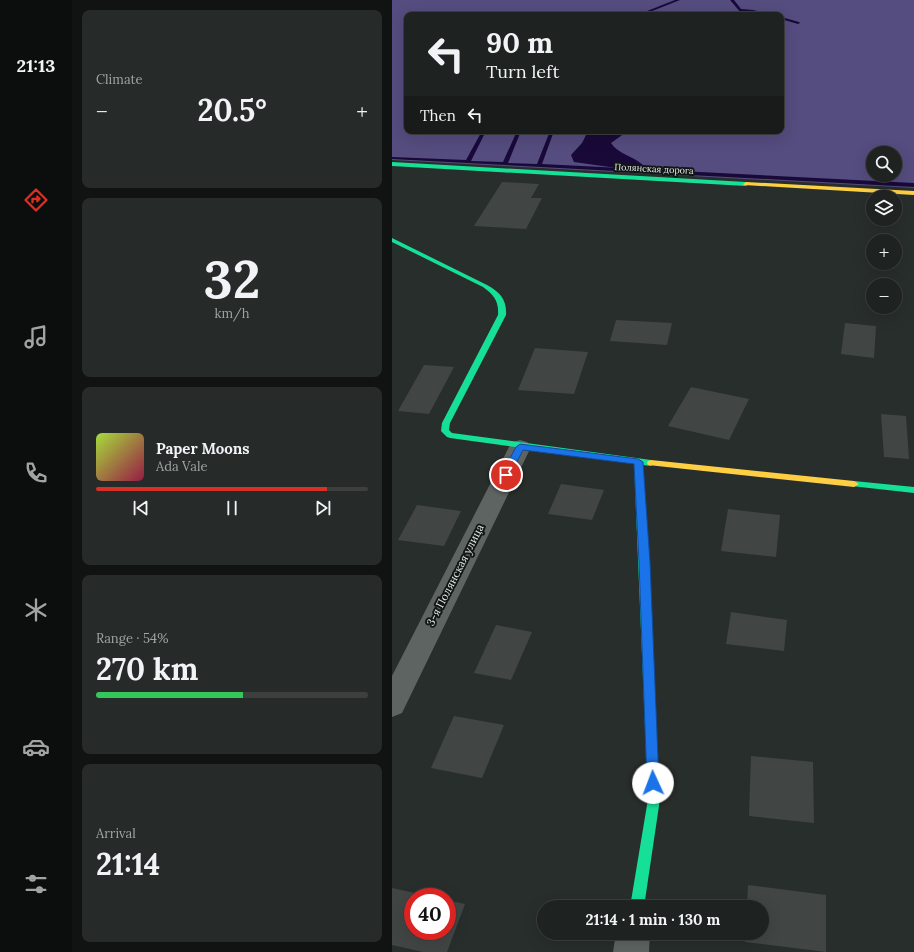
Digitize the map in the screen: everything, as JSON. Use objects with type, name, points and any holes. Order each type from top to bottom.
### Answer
[{"type":"street","name":"Полянская дорога","points":[[392,164],[914,193]]},
{"type":"street","points":[[392,240],[485,286],[498,294],[503,300],[502,315],[446,423],[445,431],[450,435],[520,447],[638,462],[914,490]]},
{"type":"street","name":"3-я Полянская улица","points":[[392,705],[520,447]]},
{"type":"street","points":[[638,462],[644,562],[654,799],[638,900]]},
{"type":"street","points":[[631,952],[632,940]]},
{"type":"shaded area","points":[[392,0],[914,0],[914,188],[392,160]]},
{"type":"shaded area","points":[[586,134],[624,134],[611,143],[618,150],[643,165],[631,170],[574,162],[571,155],[582,143]]},
{"type":"building","points":[[502,182],[539,184],[531,198],[542,198],[526,229],[474,226]]},
{"type":"building","points":[[616,320],[672,323],[667,345],[610,341]]},
{"type":"building","points":[[845,323],[876,326],[874,358],[841,354]]},
{"type":"building","points":[[535,348],[588,352],[574,394],[518,390]]},
{"type":"building","points":[[424,365],[454,367],[429,414],[398,411]]},
{"type":"building","points":[[691,387],[749,399],[729,440],[668,426]]},
{"type":"building","points":[[881,414],[906,416],[909,459],[884,457]]},
{"type":"building","points":[[561,484],[604,490],[592,520],[548,514]]},
{"type":"building","points":[[417,505],[461,511],[444,546],[398,540]]},
{"type":"building","points":[[728,509],[780,515],[776,557],[721,551]]},
{"type":"building","points":[[731,612],[787,620],[784,651],[726,644]]},
{"type":"building","points":[[496,625],[532,632],[511,680],[474,673]]},
{"type":"building","points":[[454,716],[504,725],[482,778],[431,768]]},
{"type":"building","points":[[751,756],[813,762],[814,823],[749,816]]},
{"type":"building","points":[[748,885],[826,895],[826,952],[745,942],[745,940],[769,940],[769,900],[747,900]]},
{"type":"building","points":[[392,888],[404,891],[404,940],[452,940],[447,952],[423,952],[392,945]]},
{"type":"building","points":[[456,902],[465,904],[456,928]]},
{"type":"waterway","points":[[647,12],[678,0]]},
{"type":"waterway","points":[[732,0],[740,10]]},
{"type":"waterway","points":[[740,10],[758,12]]},
{"type":"waterway","points":[[784,19],[798,23]]},
{"type":"waterway","points":[[468,162],[482,134]]},
{"type":"waterway","points":[[505,164],[518,134]]},
{"type":"waterway","points":[[539,165],[551,134]]},
{"type":"waterway","points":[[392,158],[468,162]]},
{"type":"waterway","points":[[468,162],[505,164]]},
{"type":"waterway","points":[[505,164],[914,185]]},
{"type":"traffic: fast","points":[[392,164],[746,184]]},
{"type":"traffic: fast","points":[[392,240],[485,286],[497,294],[501,301],[502,315],[446,423],[445,431],[450,435],[651,463]]},
{"type":"traffic: fast","points":[[638,462],[654,799],[638,900]]},
{"type":"traffic: fast","points":[[854,484],[914,490]]},
{"type":"traffic: slow","points":[[746,184],[914,193]]},
{"type":"traffic: slow","points":[[651,463],[854,484]]},
{"type":"route","points":[[506,475],[520,447],[638,462],[644,562],[653,783]]}]
